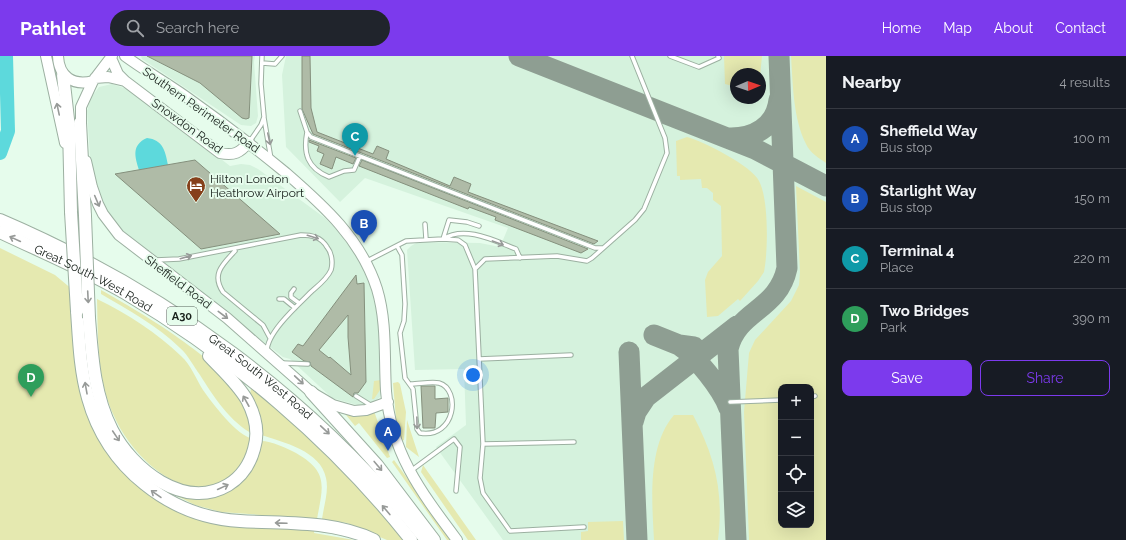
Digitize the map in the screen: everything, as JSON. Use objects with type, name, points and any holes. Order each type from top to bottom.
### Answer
[{"type":"highway","points":[[63,75],[69,128],[71,212],[81,360],[88,397],[94,417],[114,452],[140,481],[155,494],[169,502],[211,517],[238,521],[331,526],[358,533],[374,540]]},
{"type":"highway","points":[[80,123],[89,318],[96,385],[103,409],[112,431],[135,461],[159,481],[185,492],[204,492],[222,488],[243,473],[252,458],[255,448],[256,424],[247,400],[239,389],[185,331]]},
{"type":"highway","name":"Great South West Road","points":[[0,220],[67,250],[129,284],[191,322],[225,347],[260,374],[326,431],[387,494],[426,540]]},
{"type":"highway","name":"Great South-West Road","points":[[0,232],[99,279],[185,331],[253,382],[313,434],[350,470],[411,540]]},
{"type":"highway","points":[[311,392],[377,465],[434,540]]},
{"type":"street","points":[[46,56],[63,131],[70,175]]},
{"type":"street","points":[[58,56],[63,75]]},
{"type":"street","name":"Southern Perimeter Road","points":[[125,56],[183,94],[248,142],[326,209],[349,235],[366,262],[377,289],[383,320],[388,402],[394,437],[409,472],[456,540]]},
{"type":"street","name":"Snowdon Road","points":[[112,57],[114,66],[125,81],[220,153],[236,154],[241,151],[248,142]]},
{"type":"street","name":"Sheffield Road","points":[[112,57],[94,79],[80,107],[80,123],[92,187],[103,214],[119,236],[227,318],[281,363],[311,392],[333,404],[347,409],[360,411],[374,408],[388,402]]},
{"type":"street","name":"Snowdon Road","points":[[63,75],[78,83],[108,77],[125,81]]},
{"type":"lane","points":[[262,56],[261,84],[264,117],[271,161]]},
{"type":"lane","points":[[262,63],[275,64],[282,56]]},
{"type":"lane","points":[[475,269],[484,259],[557,256],[587,261],[635,220],[644,209],[667,153],[665,138],[632,56]]},
{"type":"lane","points":[[670,56],[699,68],[718,58],[718,56]]},
{"type":"lane","points":[[300,111],[307,132],[311,137],[595,248],[603,248]]},
{"type":"lane","points":[[248,142],[261,125],[264,117]]},
{"type":"lane","points":[[307,132],[305,144],[307,160],[320,174],[329,177],[344,171],[354,170],[360,156]]},
{"type":"lane","points":[[443,239],[449,220],[467,222],[479,226]]},
{"type":"lane","points":[[425,224],[426,239]]},
{"type":"lane","points":[[443,239],[456,233],[471,234],[516,249],[520,258]]},
{"type":"lane","points":[[147,258],[162,260],[179,259],[278,238],[312,235],[322,240],[328,248],[332,259],[331,270],[325,279],[299,303],[270,338],[266,351]]},
{"type":"lane","points":[[366,262],[406,241],[426,239],[458,240],[465,245],[475,269],[482,444],[480,478],[483,493],[510,531],[584,527]]},
{"type":"lane","points":[[397,246],[402,255],[406,304],[404,321],[400,333],[405,378],[411,384],[417,412],[417,429],[420,433],[426,434],[436,432],[449,423],[452,415],[451,394],[447,387],[438,382],[411,384]]},
{"type":"lane","points":[[234,251],[219,268],[216,276],[219,286],[223,292],[263,325],[270,338]]},
{"type":"lane","points":[[294,289],[291,296],[299,303]]},
{"type":"lane","points":[[279,299],[284,300],[295,308]]},
{"type":"lane","points":[[479,359],[571,355]]},
{"type":"lane","points":[[281,363],[308,364]]},
{"type":"lane","points":[[356,396],[374,408]]},
{"type":"lane","points":[[730,402],[778,400]]},
{"type":"lane","points":[[409,472],[454,439],[460,447],[456,491]]},
{"type":"lane","points":[[482,444],[574,442]]},
{"type":"shaded area","points":[[141,56],[255,56],[254,62],[258,116],[256,123],[251,126],[241,125],[142,59]]},
{"type":"shaded area","points":[[286,56],[826,56],[826,540],[503,540],[436,447],[466,425],[464,369],[415,370],[407,250],[418,242],[480,243],[500,247],[508,228],[365,178],[340,202],[286,147],[282,75]]},
{"type":"shaded area","points":[[112,84],[133,91],[230,166],[241,164],[250,165],[258,169],[325,218],[337,230],[359,260],[374,295],[379,319],[382,389],[380,397],[373,403],[361,406],[332,398],[290,359],[283,357],[143,249],[123,233],[110,218],[100,199],[93,177],[87,111],[91,98],[99,87]]},
{"type":"green space","points":[[724,56],[762,56],[761,68],[730,68],[730,85],[725,84]]},
{"type":"green space","points":[[791,56],[826,56],[826,163],[810,150],[806,144],[798,123],[794,101]]},
{"type":"green space","points":[[687,137],[704,143],[747,168],[759,181],[765,200],[767,239],[764,272],[740,301],[738,299],[718,316],[707,317],[705,280],[708,272],[722,256],[721,206],[713,200],[713,193],[707,188],[702,188],[701,179],[680,180],[680,176],[677,176],[676,141]]},
{"type":"green space","points":[[796,186],[826,202],[826,540],[749,540],[744,412],[749,353],[755,340],[791,301],[799,285],[800,272]]},
{"type":"green space","points":[[0,248],[55,275],[73,290],[91,414],[176,507],[315,526],[314,533],[354,540],[0,540]]},
{"type":"green space","points":[[101,290],[138,311],[179,338],[217,368],[244,399],[249,411],[253,434],[237,423],[223,408],[180,348],[152,325],[101,294]]},
{"type":"green space","points":[[97,299],[142,324],[181,356],[188,364],[203,390],[225,418],[239,432],[253,439],[247,457],[229,478],[211,487],[192,487],[172,480],[154,468],[138,453],[124,435],[108,402],[101,373]]},
{"type":"green space","points":[[381,380],[380,390],[374,399],[372,399],[374,381]]},
{"type":"green space","points":[[398,382],[400,384],[406,412],[404,440],[402,441],[396,419],[393,383]]},
{"type":"green space","points":[[251,388],[253,388],[307,432],[407,540],[387,540],[347,523],[322,519],[327,488],[323,469],[309,454],[300,449],[261,435],[250,394]]},
{"type":"green space","points":[[342,410],[374,411],[390,457],[387,458],[359,423],[355,426]]},
{"type":"green space","points":[[674,415],[693,415],[701,430],[712,460],[719,490],[720,523],[718,540],[654,540],[652,492],[655,458],[659,442],[665,428]]},
{"type":"green space","points":[[407,420],[419,457],[406,447]]},
{"type":"green space","points":[[261,441],[274,443],[292,451],[307,460],[314,467],[319,474],[322,489],[317,519],[221,512],[195,505],[165,490],[224,491]]},
{"type":"green space","points":[[394,460],[452,540],[447,540],[392,462]]},
{"type":"green space","points":[[423,465],[476,540],[468,540],[421,472]]},
{"type":"green space","points":[[623,521],[624,540],[581,540],[581,532],[588,531],[588,522]]},
{"type":"water","points":[[147,138],[160,143],[166,155],[168,165],[139,170],[136,160],[136,148],[138,144]]},
{"type":"building","points":[[147,56],[252,56],[249,118],[242,118],[200,83]]},
{"type":"building","points":[[302,56],[310,56],[311,108],[317,132],[373,154],[377,146],[389,151],[386,159],[450,186],[454,177],[471,184],[468,192],[598,241],[594,244],[313,134],[302,109]]},
{"type":"building","points":[[309,140],[356,158],[353,164],[336,157],[332,169],[320,164],[324,154],[317,151],[319,146],[309,142]]},
{"type":"building","name":"Hilton London Heathrow Airport","points":[[195,160],[280,234],[201,249],[115,174]]},
{"type":"building","points":[[362,160],[588,249],[581,253],[495,220],[496,217],[469,207],[468,209],[359,166]]},
{"type":"building","points":[[356,275],[357,284],[364,283],[366,382],[358,393],[354,393],[353,397],[311,366],[310,362],[304,361],[292,352],[298,344],[303,346]],"holes":[[[348,315],[351,375],[330,357],[329,358],[319,350]]]},
{"type":"building","points":[[421,386],[435,386],[435,399],[448,398],[448,412],[436,413],[435,428],[423,428]]},
{"type":"waterway","points":[[0,153],[8,131],[6,56]]},
{"type":"taxiway","points":[[519,56],[755,149],[826,186]]},
{"type":"taxiway","points":[[736,540],[728,349],[733,336],[740,326],[775,293],[782,282],[787,268],[779,56]]},
{"type":"taxiway","points":[[728,138],[746,136],[762,130],[773,117],[779,100]]},
{"type":"taxiway","points":[[633,422],[636,412],[646,397],[737,326]]},
{"type":"taxiway","points":[[654,335],[679,345],[694,347]]},
{"type":"taxiway","points":[[679,345],[686,350],[708,374],[726,400],[729,408]]},
{"type":"taxiway","points":[[629,352],[637,540]]},
{"type":"place","name":"Terminal 4","points":[[355,156]]},
{"type":"place","name":"Hilton London Heathrow Airport","points":[[196,203]]},
{"type":"place","name":"Starlight Way","points":[[364,243]]},
{"type":"place","name":"Two Bridges","points":[[31,397]]},
{"type":"place","name":"Sheffield Way","points":[[388,451]]}]
